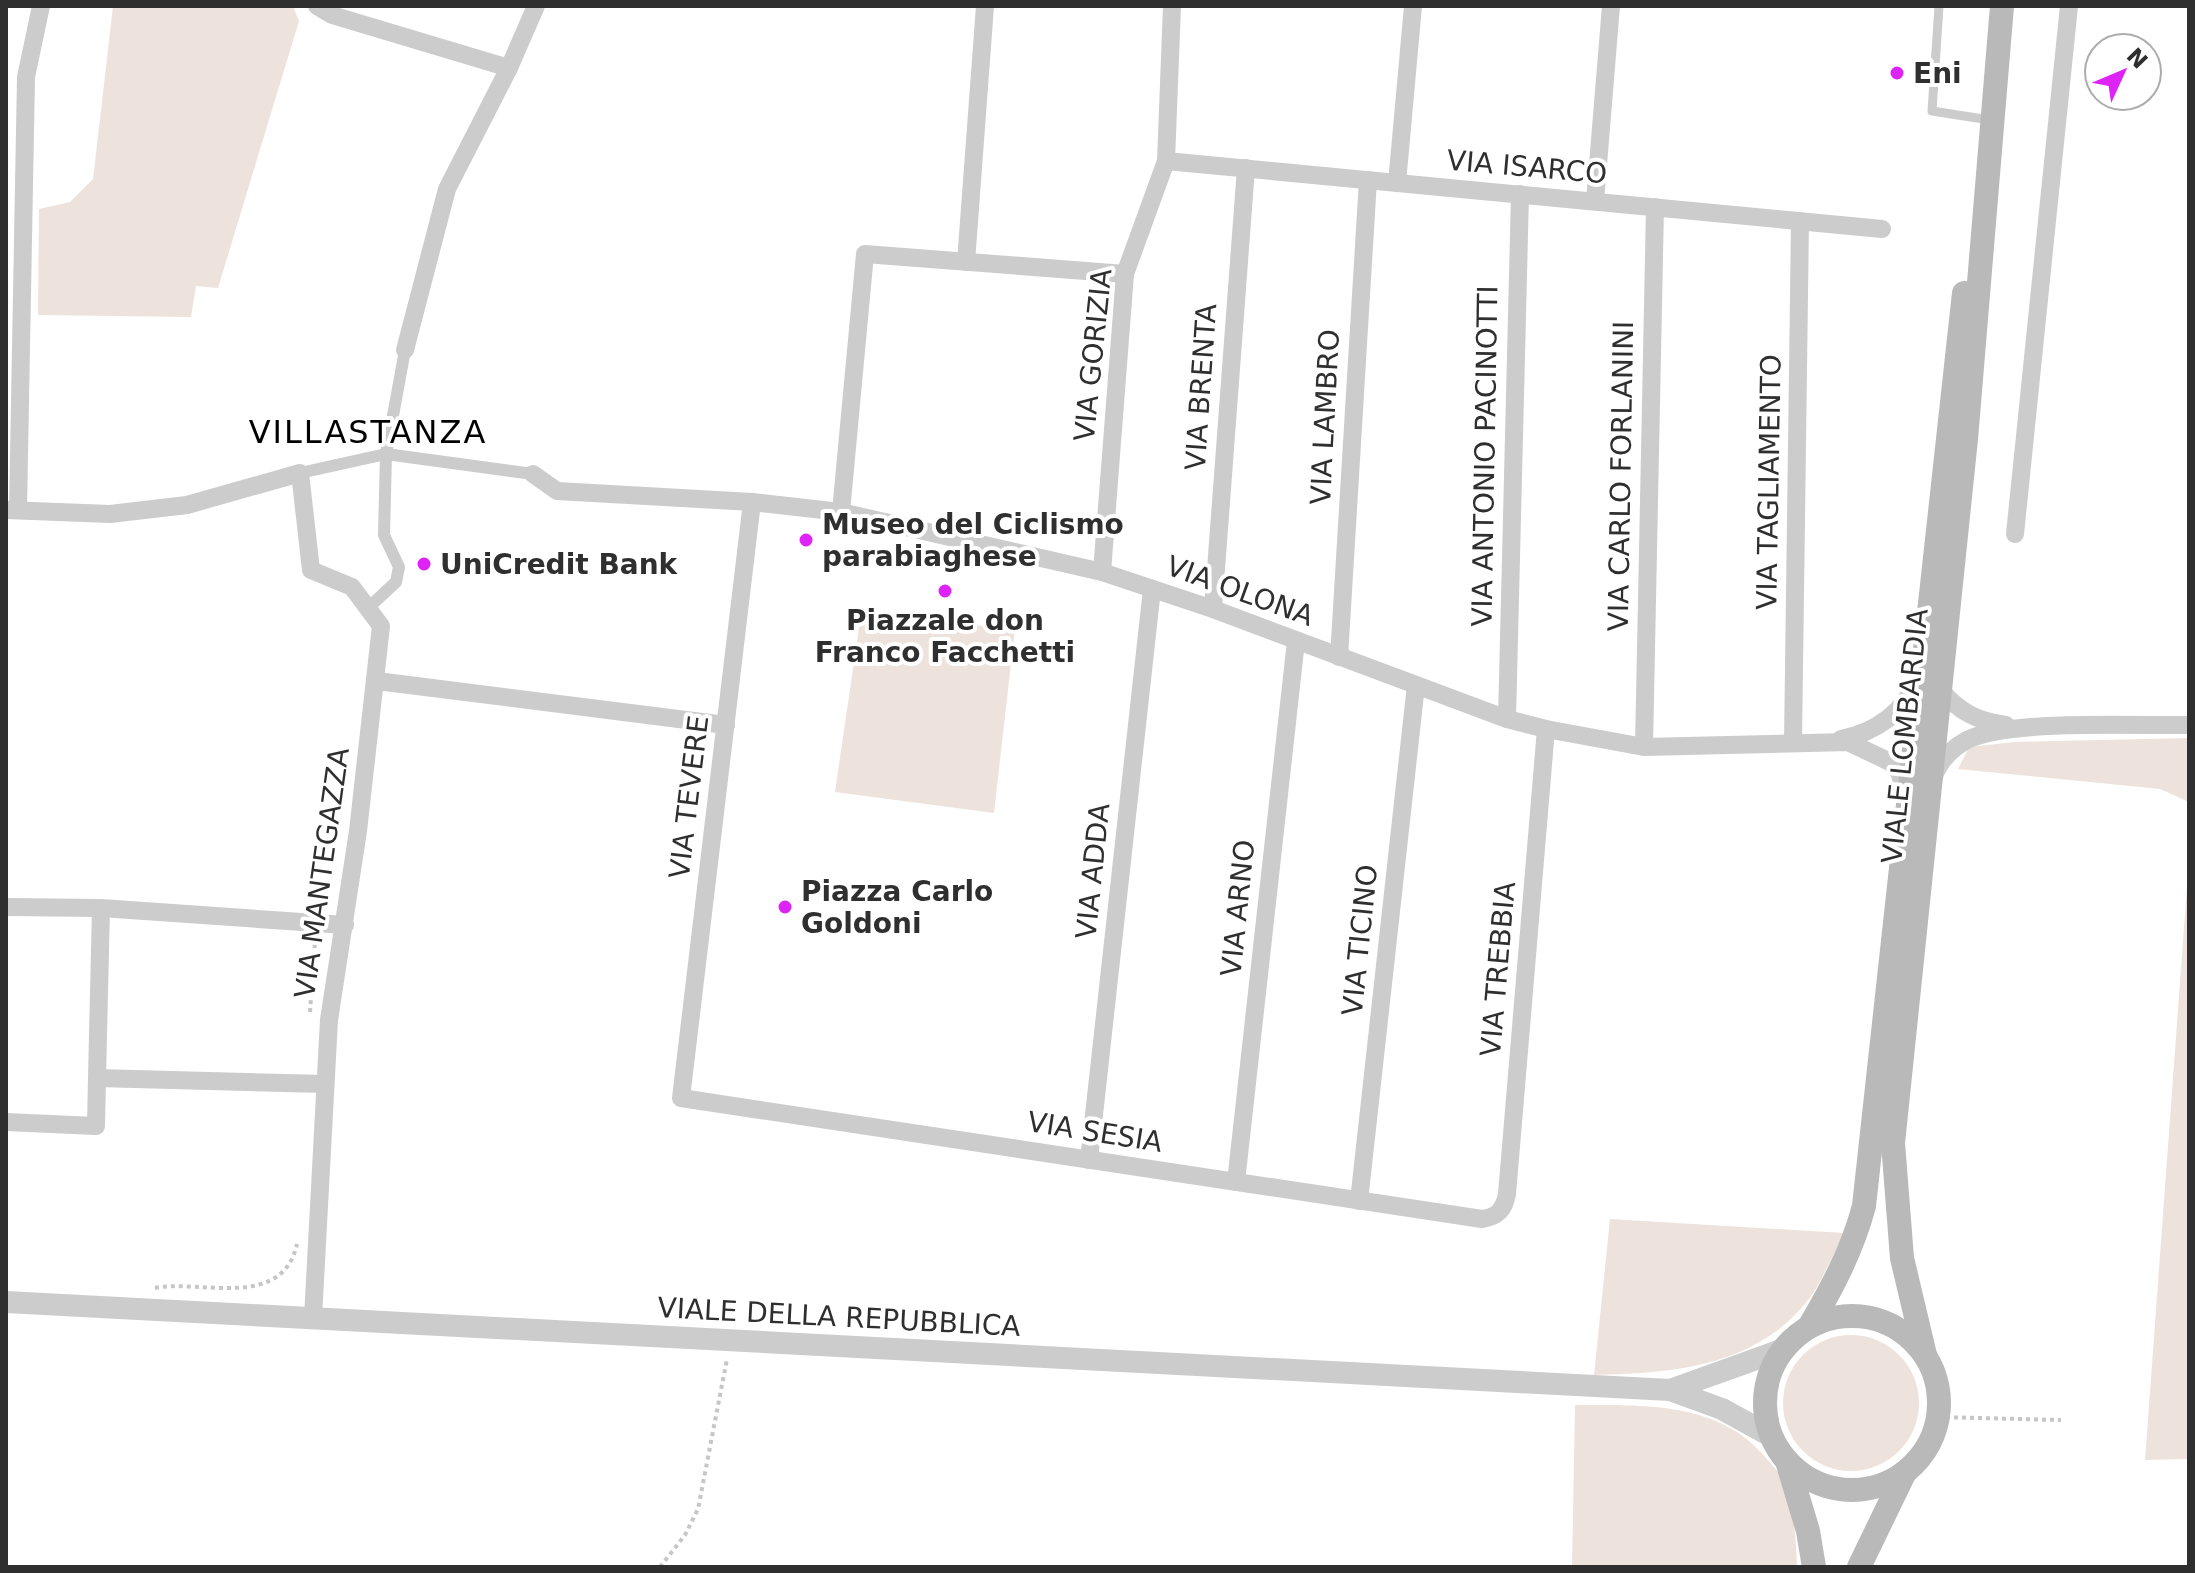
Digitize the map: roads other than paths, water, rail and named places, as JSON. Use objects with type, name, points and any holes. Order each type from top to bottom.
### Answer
[{"type":"main road","name":"VIALE LOMBARDIA","points":[[1925,1355],[1911,1309],[1902,1258],[1893,1143],[1973,363],[1990,120],[2002,6]]},
{"type":"main road","name":"VIALE LOMBARDIA","points":[[1809,1327],[1844,1266],[1864,1206],[1956,355],[1990,120]]},
{"type":"main road","points":[[1814,1567],[1808,1531],[1787,1461],[1771,1436],[1765,1414],[1766,1391],[1772,1368],[1784,1349],[1809,1327],[1851,1316],[1872,1318],[1902,1332],[1925,1355],[1937,1385],[1938,1417],[1927,1449],[1904,1474],[1859,1567]]},
{"type":"main road","points":[[1787,1461],[1812,1481],[1843,1490],[1875,1487],[1904,1474]]},
{"type":"street","points":[[41,6],[26,77],[12,510],[110,514],[187,505],[300,473],[386,454],[533,474]]},
{"type":"street","points":[[317,6],[332,15],[509,68]]},
{"type":"street","points":[[368,608],[396,582],[399,567],[384,535],[386,454],[405,350],[447,189],[509,68],[536,6]]},
{"type":"street","points":[[966,262],[985,6]]},
{"type":"street","name":"VIA GORIZIA","points":[[1102,572],[1125,274],[1166,161],[1172,6]]},
{"type":"street","points":[[1397,183],[1413,6]]},
{"type":"street","points":[[1595,201],[1611,6]]},
{"type":"street","points":[[2015,534],[2069,6]]},
{"type":"street","name":"VIA ISARCO","points":[[1166,161],[1882,229]]},
{"type":"street","name":"VIA BRENTA","points":[[1213,609],[1246,168]]},
{"type":"street","name":"VIA LAMBRO","points":[[1339,657],[1368,180]]},
{"type":"street","name":"VIA ANTONIO PACINOTTI","points":[[1507,719],[1520,194]]},
{"type":"street","name":"VIA CARLO FORLANINI","points":[[1644,747],[1655,207]]},
{"type":"street","name":"VIA TAGLIAMENTO","points":[[1793,743],[1800,221]]},
{"type":"street","points":[[841,512],[865,254],[1125,274]]},
{"type":"street","name":"VIA MANTEGAZZA","points":[[300,473],[311,570],[352,587],[381,626],[377,681],[345,925],[329,1020],[313,1318]]},
{"type":"street","name":"VIA OLONA","points":[[533,474],[557,491],[752,502],[841,512],[1102,572],[1213,609],[1507,719],[1546,729],[1644,747],[1831,742],[1864,747],[1890,762],[1899,772],[1908,801]]},
{"type":"street","name":"VIA TEVERE","points":[[681,1098],[752,502]]},
{"type":"street","name":"VIA ADDA","points":[[1089,1160],[1152,589]]},
{"type":"street","name":"VIA ARNO","points":[[1236,1182],[1296,641]]},
{"type":"street","name":"VIA OLONA","points":[[1831,742],[1867,732],[1892,716],[1913,691],[1922,668]]},
{"type":"street","points":[[377,681],[726,725]]},
{"type":"street","name":"VIA TICINO","points":[[1359,1201],[1416,685]]},
{"type":"street","points":[[1940,689],[1952,704],[1972,717],[2025,728]]},
{"type":"street","points":[[1930,785],[1946,756],[1968,740],[2025,728],[2189,725]]},
{"type":"street","name":"VIA TREBBIA","points":[[1500,1213],[1507,1194],[1546,729]]},
{"type":"street","points":[[6,907],[101,908],[345,925]]},
{"type":"street","points":[[6,1122],[96,1126],[101,908]]},
{"type":"street","points":[[97,1078],[325,1084]]},
{"type":"street","name":"VIA SESIA","points":[[681,1098],[1482,1219],[1500,1213]]},
{"type":"street","name":"VIALE DELLA REPUBBLICA","points":[[6,1302],[1670,1390]]},
{"type":"street","points":[[1670,1390],[1784,1349]]},
{"type":"street","points":[[1670,1390],[1722,1409],[1771,1436]]},
{"type":"lane","points":[[1939,6],[1932,111],[1990,120]]},
{"type":"place","name":"Eni","points":[[1897,73]]},
{"type":"place","name":"Museo del Ciclismo parabiaghese","points":[[806,540]]},
{"type":"place","name":"UniCredit Bank","points":[[424,564]]},
{"type":"place","name":"Piazzale don Franco Facchetti","points":[[945,591]]},
{"type":"place","name":"Piazza Carlo Goldoni","points":[[785,907]]},
{"type":"district","name":"VILLASTANZA","points":[[368,432]]}]
